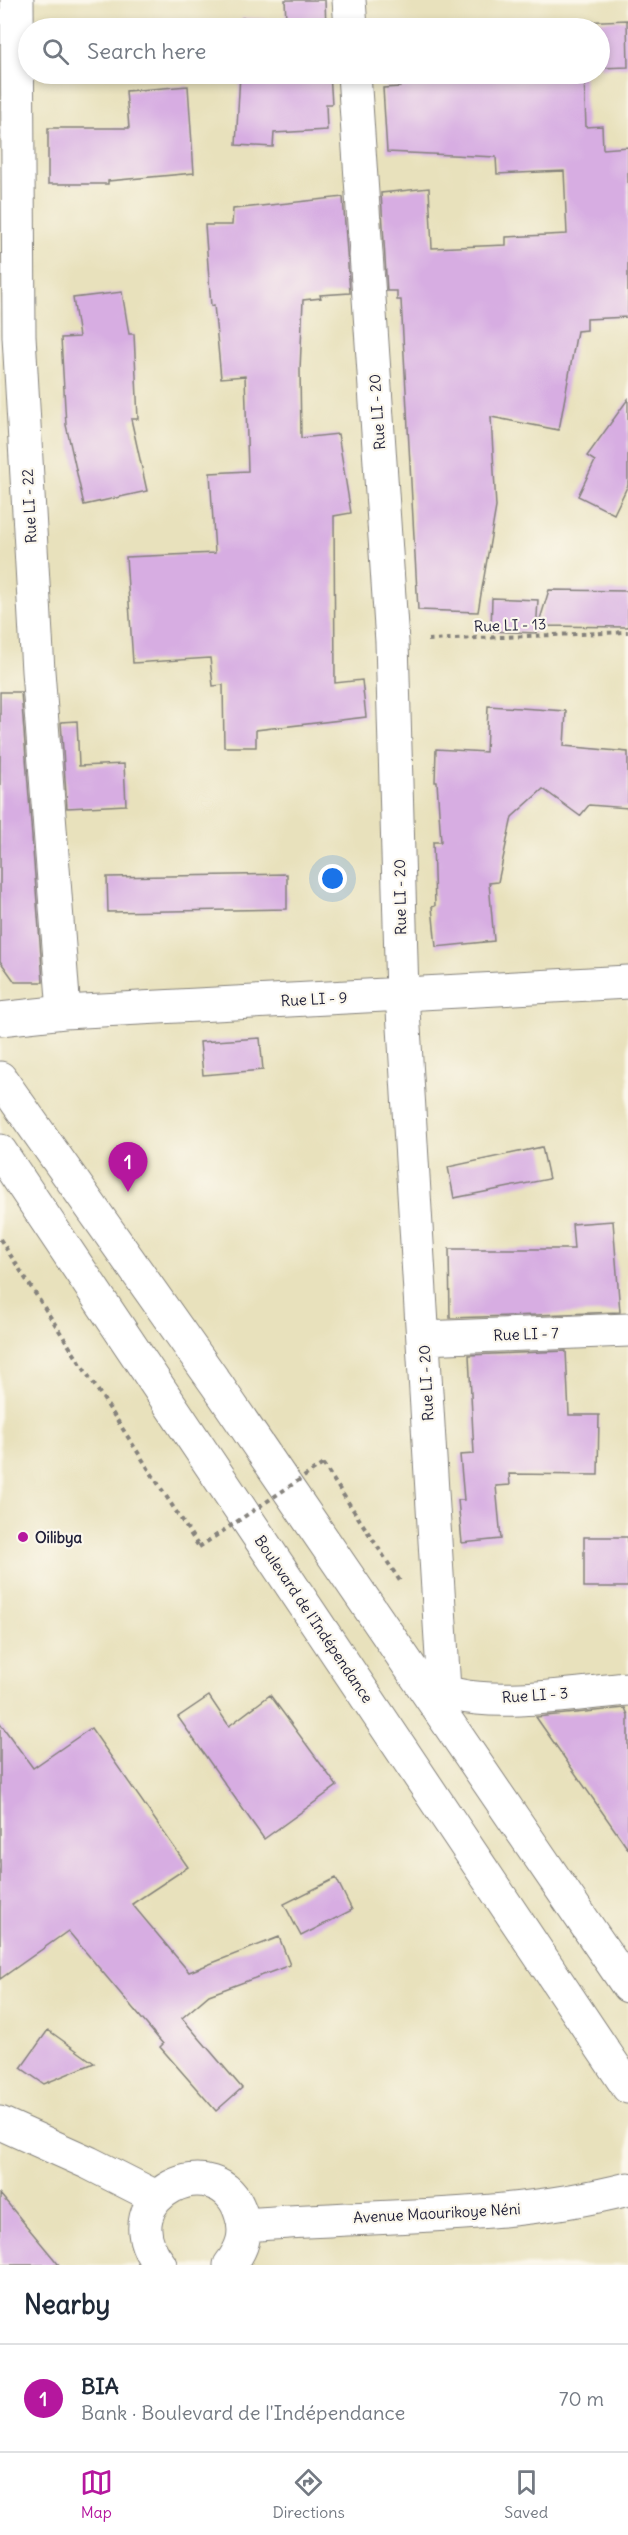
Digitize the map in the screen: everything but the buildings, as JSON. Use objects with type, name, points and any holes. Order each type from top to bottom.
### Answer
[{"type":"street","name":"Rue LI - 22","points":[[17,0],[9,337],[38,671],[63,1012]]},
{"type":"street","points":[[349,0],[350,18]]},
{"type":"street","name":"Rue LI - 20","points":[[355,84],[392,642],[402,994],[423,1338],[430,1683]]},
{"type":"street","name":"Rue LI - 9","points":[[0,1019],[63,1012],[628,982]]},
{"type":"street","points":[[0,1078],[430,1683],[628,1986]]},
{"type":"street","name":"Boulevard de l'Indépendance","points":[[0,1152],[628,2087]]},
{"type":"street","name":"Rue LI - 7","points":[[423,1338],[628,1330]]},
{"type":"street","name":"Rue LI - 3","points":[[430,1683],[472,1697],[504,1698],[628,1689]]},
{"type":"street","points":[[0,2122],[89,2163],[156,2198]]},
{"type":"street","points":[[160,2265],[150,2253],[145,2239],[148,2210],[156,2198],[169,2186],[184,2181],[201,2180],[217,2185],[230,2195],[240,2209],[245,2225],[244,2240],[230,2265]]},
{"type":"street","name":"Avenue Maourikoye Néni","points":[[245,2225],[531,2208],[628,2189]]},
{"type":"path","name":"Rue LI - 13","points":[[392,642],[628,633]]},
{"type":"path","points":[[0,1239],[199,1547],[323,1464],[371,1537]]},
{"type":"place","name":"BIA","points":[[128,1192]]},
{"type":"place","name":"Oilibya","points":[[23,1537]]}]
